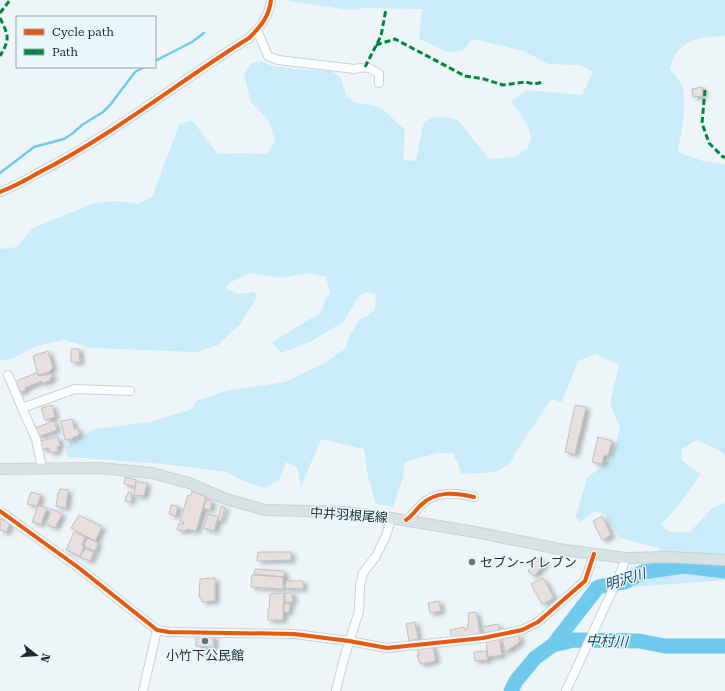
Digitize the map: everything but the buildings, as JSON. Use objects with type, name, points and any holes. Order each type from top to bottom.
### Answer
[{"type":"main road","name":"中井羽根尾線","points":[[0,469],[100,468],[152,473],[189,483],[226,499],[265,510],[346,512],[406,520],[594,554],[626,558],[668,557],[725,560]]},
{"type":"street","points":[[0,192],[62,161],[107,134],[161,96],[249,38],[257,30],[269,11],[271,0]]},
{"type":"street","points":[[257,30],[268,56],[278,60],[355,68],[365,67],[378,74],[379,83]]},
{"type":"street","points":[[8,375],[36,439],[42,468]]},
{"type":"street","points":[[22,408],[75,390],[130,391]]},
{"type":"street","points":[[406,520],[412,516],[422,503],[438,495],[455,493],[474,498]]},
{"type":"street","points":[[0,511],[79,568],[157,630],[169,632],[294,634],[349,641],[387,648],[484,638],[522,630],[538,622],[585,581],[594,554]]},
{"type":"street","points":[[336,691],[349,641],[359,611],[360,586],[363,573],[376,556],[386,536],[391,518]]},
{"type":"street","points":[[566,691],[626,558]]},
{"type":"street","points":[[143,691],[157,630]]},
{"type":"shaded area","points":[[288,0],[725,0],[725,36],[694,40],[688,43],[683,46],[674,57],[670,68],[681,84],[684,92],[682,128],[678,152],[703,161],[725,164],[725,455],[717,449],[696,440],[682,449],[681,460],[701,474],[678,506],[661,525],[670,532],[690,532],[712,508],[725,503],[725,580],[634,587],[631,567],[655,564],[659,548],[620,538],[604,514],[594,511],[580,522],[576,516],[587,478],[612,458],[620,428],[610,403],[619,365],[595,354],[578,361],[562,402],[551,399],[514,455],[511,463],[496,472],[462,474],[453,453],[437,453],[405,462],[403,478],[393,507],[376,504],[368,477],[364,449],[321,439],[301,487],[297,467],[286,462],[279,480],[265,488],[241,480],[227,472],[163,464],[68,457],[65,447],[94,429],[150,422],[192,409],[196,401],[226,391],[285,382],[325,363],[345,349],[351,333],[360,319],[368,316],[375,309],[376,294],[366,292],[359,296],[343,322],[310,342],[281,353],[272,342],[319,314],[330,292],[326,277],[310,273],[283,278],[249,273],[231,282],[226,288],[236,294],[254,292],[257,297],[240,324],[218,345],[196,352],[92,348],[64,340],[36,346],[13,358],[0,361],[0,249],[17,247],[33,228],[95,203],[117,201],[138,204],[152,197],[179,125],[192,120],[217,153],[267,154],[275,142],[269,121],[251,102],[244,76],[250,64],[261,61],[272,66],[331,71],[341,78],[346,95],[354,102],[376,106],[385,111],[405,130],[403,160],[416,161],[424,122],[433,118],[441,117],[458,120],[490,159],[515,157],[528,148],[531,137],[528,126],[511,101],[527,90],[582,95],[593,72],[581,65],[549,64],[524,51],[473,39],[463,50],[450,53],[419,39],[422,9],[366,8],[350,10]]},
{"type":"waterway","points":[[156,60],[192,42],[204,33]]},
{"type":"waterway","points":[[0,173],[34,147],[64,139],[82,125],[103,112],[135,72],[142,68]]},
{"type":"waterway","name":"明沢川","points":[[553,645],[598,587],[625,582],[643,572],[684,566],[725,571]]},
{"type":"waterway","name":"中村川","points":[[511,691],[516,681],[535,658],[553,645],[574,640],[639,641],[665,646],[725,646]]},
{"type":"marked path","points":[[0,13],[10,0]]},
{"type":"marked path","points":[[365,67],[381,36],[386,9]]},
{"type":"marked path","points":[[0,18],[7,37],[6,45],[0,56]]},
{"type":"marked path","points":[[376,45],[395,39],[465,76],[484,79],[503,85],[525,82],[534,84],[544,82]]},
{"type":"marked path","points":[[705,90],[702,123],[709,143],[723,157],[725,157]]},
{"type":"cycle path","points":[[0,192],[24,181],[93,142],[249,38],[264,21],[271,0]]},
{"type":"cycle path","points":[[406,520],[421,505],[433,497],[446,494],[460,494],[474,497]]},
{"type":"cycle path","points":[[0,511],[79,568],[157,630],[169,632],[294,634],[349,641],[387,648],[483,638],[522,630],[538,622],[585,581],[594,554]]},
{"type":"place","name":"セブン-イレブン","points":[[472,562]]},
{"type":"place","name":"小竹下公民館","points":[[205,641]]}]
